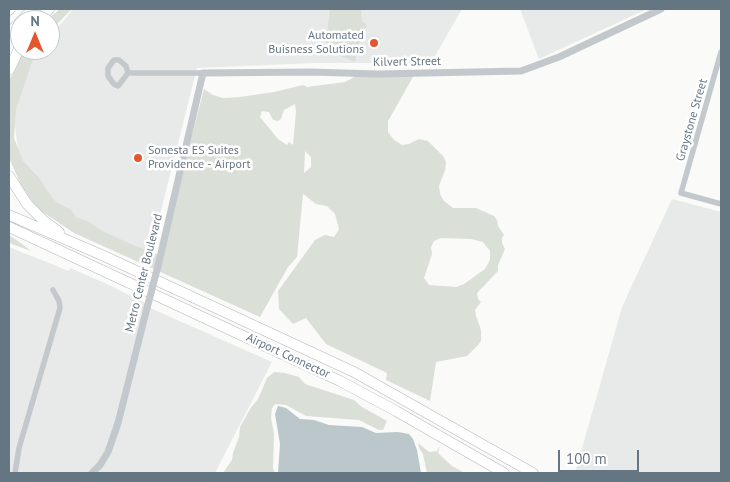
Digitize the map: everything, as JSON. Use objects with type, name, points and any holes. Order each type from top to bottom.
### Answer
[{"type":"highway","points":[[9,176],[26,204],[44,221],[104,256]]},
{"type":"highway","points":[[9,215],[104,256]]},
{"type":"highway","points":[[9,227],[65,254]]},
{"type":"highway","points":[[9,233],[65,254]]},
{"type":"highway","name":"Airport Connector","points":[[65,254],[333,378],[389,407],[504,473]]},
{"type":"highway","name":"Airport Connector","points":[[104,256],[354,372],[533,473]]},
{"type":"highway","points":[[516,463],[540,473]]},
{"type":"street","name":"Kilvert Street","points":[[128,73],[310,72],[386,74],[517,72],[559,57],[661,9]]},
{"type":"street","name":"Graystone Street","points":[[721,52],[720,63],[682,193],[721,204]]},
{"type":"street","name":"Metro Center Boulevard","points":[[92,473],[103,461],[118,423],[158,266],[203,73]]},
{"type":"street","points":[[15,473],[19,448],[60,308],[52,290]]},
{"type":"street","points":[[100,473],[103,461]]},
{"type":"shaded area","points":[[60,9],[72,9],[60,21]]},
{"type":"shaded area","points":[[73,9],[462,9],[431,63],[315,63],[197,68],[148,262],[87,238],[20,165],[13,110],[32,60],[60,60],[60,25]]},
{"type":"shaded area","points":[[330,9],[361,9],[362,21],[367,25],[358,46],[355,62],[334,53],[326,42]]},
{"type":"shaded area","points":[[520,9],[647,9],[539,59]]},
{"type":"shaded area","points":[[19,60],[33,60],[16,109],[14,138],[23,161],[40,179],[56,202],[70,209],[76,217],[89,222],[102,231],[161,256],[204,89],[213,95],[223,98],[240,97],[303,85],[307,87],[345,82],[356,76],[414,75],[388,121],[388,132],[394,140],[402,145],[419,139],[428,141],[443,156],[446,162],[439,186],[440,194],[444,201],[453,208],[476,208],[494,216],[504,235],[502,243],[505,249],[498,265],[498,271],[477,293],[478,299],[481,302],[475,310],[481,330],[481,341],[467,356],[436,362],[430,401],[386,380],[387,373],[326,344],[306,318],[293,324],[279,309],[278,291],[315,240],[325,235],[334,237],[339,229],[335,214],[327,206],[316,204],[303,194],[297,257],[288,267],[260,317],[74,233],[37,208],[22,187],[9,158],[9,79]],"holes":[[[295,104],[293,145],[289,142],[287,145],[278,139],[260,117],[262,111],[269,112],[273,120],[278,121],[281,119],[284,110]],[[305,151],[311,157],[311,167],[304,173]],[[441,238],[471,239],[483,242],[490,251],[490,260],[485,269],[464,284],[456,287],[429,285],[424,278],[432,254],[431,247],[434,241]]]},
{"type":"shaded area","points":[[672,199],[721,212],[721,473],[575,473],[622,307]]},
{"type":"shaded area","points":[[9,235],[22,244],[31,251],[9,243]]},
{"type":"shaded area","points":[[9,247],[69,271],[70,268],[107,284],[147,304],[148,307],[272,362],[215,473],[9,473]]},
{"type":"shaded area","points":[[274,372],[299,377],[305,384],[354,400],[362,407],[387,421],[383,430],[379,430],[359,420],[306,416],[286,405],[275,404],[272,408],[271,418],[274,433],[273,468],[275,473],[223,473],[232,460],[240,427],[258,399],[267,378]]},
{"type":"shaded area","points":[[278,406],[286,408],[300,419],[314,420],[329,425],[362,427],[376,433],[398,432],[409,434],[417,450],[421,473],[278,473],[280,444],[275,414]]},
{"type":"shaded area","points":[[418,443],[429,452],[437,451],[440,446],[438,453],[452,466],[463,472],[472,473],[427,473],[423,454]]},
{"type":"place","name":"Automated Buisness Solutions","points":[[374,43]]},
{"type":"place","name":"Sonesta ES Suites Providence - Airport","points":[[138,158]]}]
